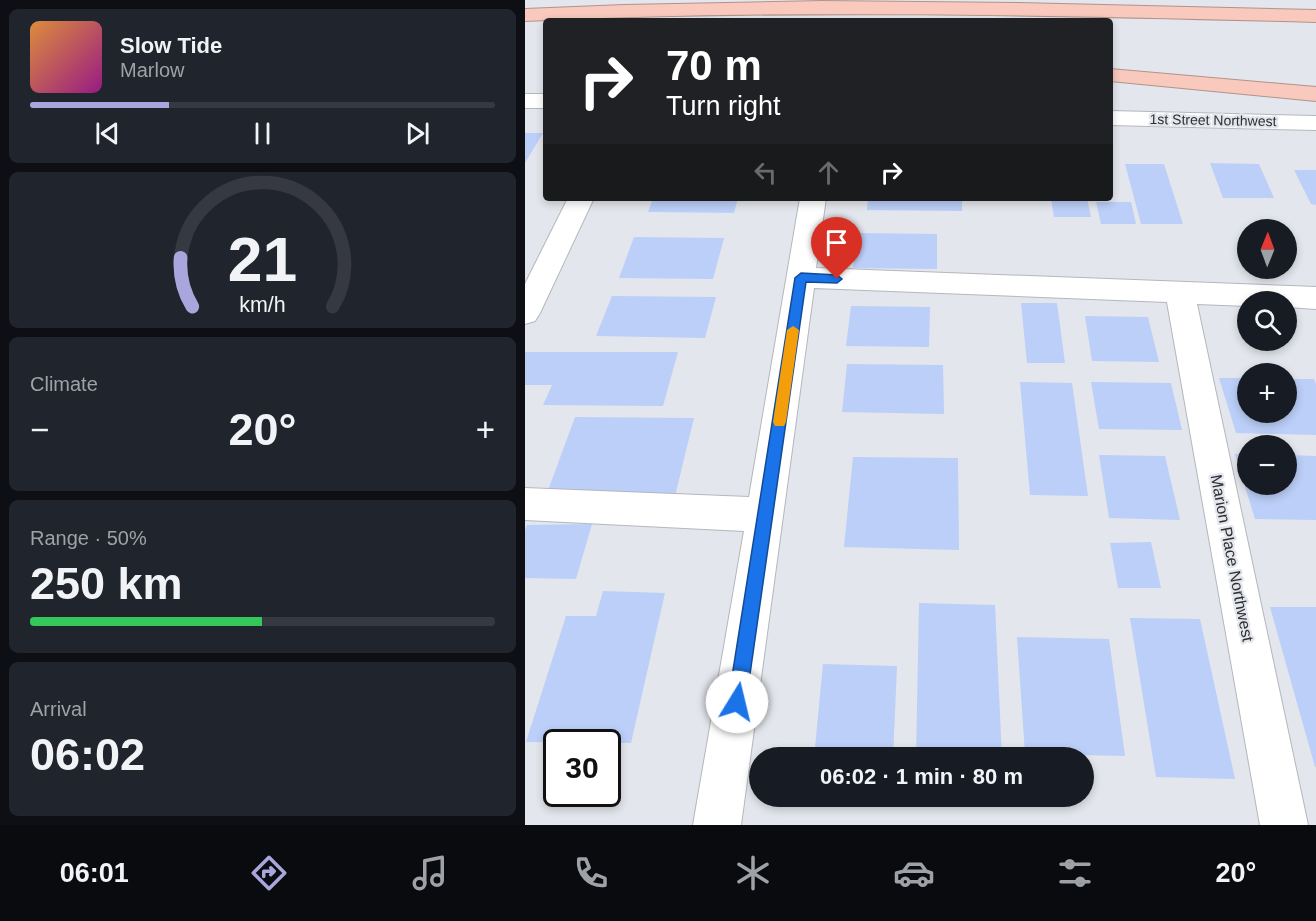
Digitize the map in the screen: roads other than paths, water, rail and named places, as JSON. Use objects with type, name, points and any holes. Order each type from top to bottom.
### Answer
[{"type":"highway","points":[[525,15],[621,8],[760,3],[1316,16]]},
{"type":"highway","points":[[525,33],[543,33]]},
{"type":"highway","points":[[1113,75],[1316,94]]},
{"type":"street","points":[[525,101],[543,101]]},
{"type":"street","name":"1st Street Northwest","points":[[1113,118],[1316,123]]},
{"type":"street","points":[[525,313],[580,201]]},
{"type":"street","points":[[717,825],[813,201]]},
{"type":"street","points":[[801,278],[1316,298]]},
{"type":"street","name":"Marion Place Northwest","points":[[1180,292],[1284,825]]},
{"type":"street","points":[[525,504],[766,515]]}]
